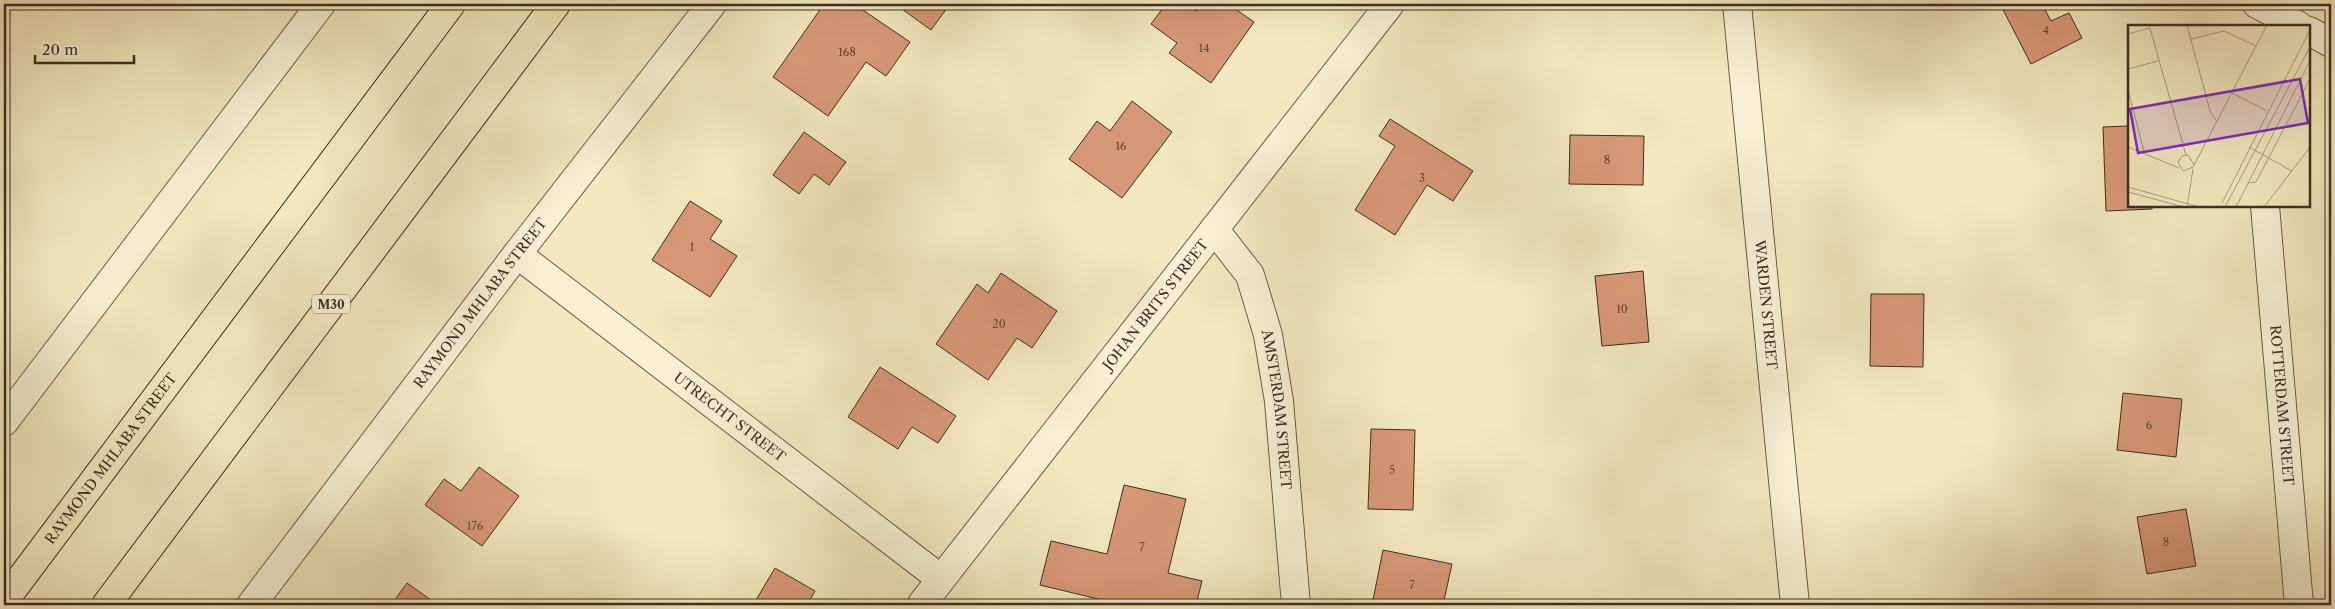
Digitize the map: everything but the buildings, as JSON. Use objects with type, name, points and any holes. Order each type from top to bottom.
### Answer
[{"type":"main road","name":"RAYMOND MHLABA STREET","points":[[4,601],[451,4]]},
{"type":"main road","name":"M30","points":[[106,605],[556,4]]},
{"type":"street","points":[[4,422],[321,4]]},
{"type":"street","name":"RAYMOND MHLABA STREET","points":[[251,605],[518,254],[712,4]]},
{"type":"street","name":"JOHAN BRITS STREET","points":[[921,605],[1390,4]]},
{"type":"street","name":"WARDEN STREET","points":[[1737,4],[1795,605]]},
{"type":"street","points":[[2248,4],[2250,25]]},
{"type":"street","points":[[2257,4],[2298,25]]},
{"type":"street","points":[[2310,32],[2331,43]]},
{"type":"street","name":"ROTTERDAM STREET","points":[[2265,208],[2299,605]]},
{"type":"street","name":"AMSTERDAM STREET","points":[[1214,228],[1250,275],[1268,335],[1278,401],[1296,605]]},
{"type":"street","name":"UTRECHT STREET","points":[[518,254],[941,579]]}]
